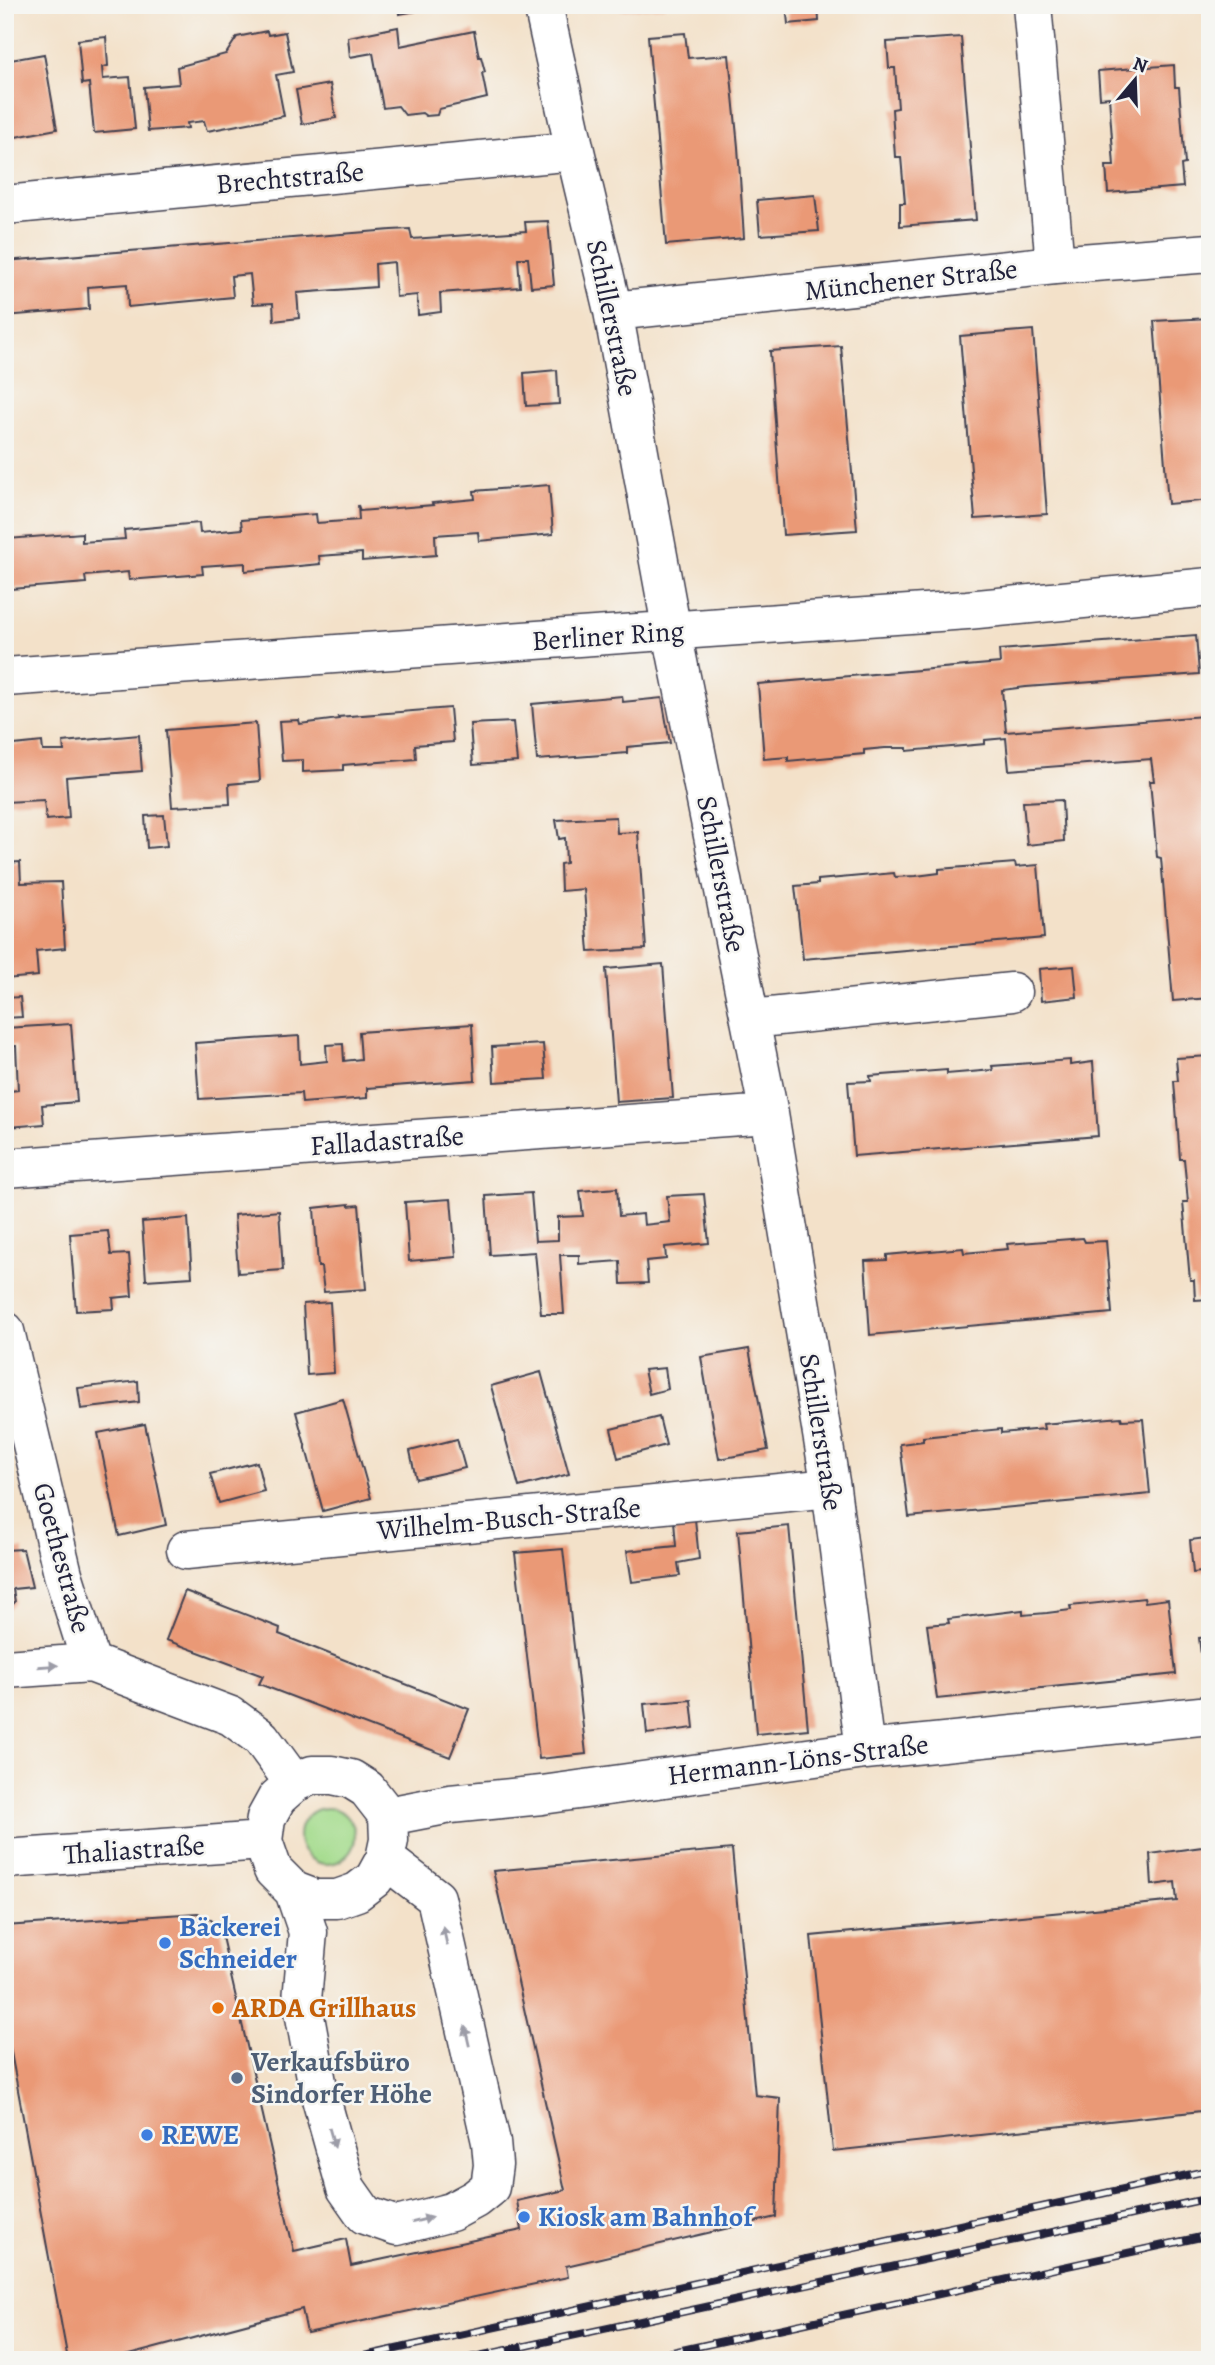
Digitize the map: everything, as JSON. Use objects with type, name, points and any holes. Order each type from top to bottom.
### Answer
[{"type":"street","name":"Schillerstraße","points":[[543,5],[613,311],[672,632],[769,1114],[831,1488],[865,1749]]},
{"type":"street","points":[[1032,5],[1055,265]]},
{"type":"street","name":"Brechtstraße","points":[[5,205],[575,151]]},
{"type":"street","name":"Münchener Straße","points":[[613,311],[1055,265],[1210,253]]},
{"type":"street","name":"Berliner Ring","points":[[5,677],[967,610],[1210,587]]},
{"type":"street","points":[[750,1019],[1012,992]]},
{"type":"street","name":"Falladastraße","points":[[5,1168],[769,1114]]},
{"type":"street","name":"Goethestraße","points":[[5,1331],[63,1574],[91,1663]]},
{"type":"street","name":"Wilhelm-Busch-Straße","points":[[186,1550],[831,1488]]},
{"type":"street","points":[[5,1669],[91,1663],[231,1716],[261,1738],[295,1783]]},
{"type":"street","name":"Hermann-Löns-Straße","points":[[388,1816],[450,1804],[542,1795],[865,1749],[1210,1716]]},
{"type":"street","points":[[332,1774],[351,1779],[367,1789],[388,1816],[389,1840],[385,1859],[374,1878],[357,1892],[337,1899],[315,1899],[295,1891],[273,1870],[263,1841],[266,1818],[277,1798],[295,1783],[312,1775],[332,1774]]},
{"type":"street","name":"Thaliastraße","points":[[5,1859],[263,1841]]},
{"type":"street","points":[[295,1891],[308,1932],[302,2000],[318,2088],[346,2188],[365,2215],[397,2226],[451,2212],[475,2199],[490,2186],[493,2165],[491,2142],[436,1898],[385,1859]]},
{"type":"green space","points":[[321,1808],[333,1808],[347,1816],[355,1830],[353,1847],[347,1856],[333,1864],[321,1864],[304,1852],[299,1842],[299,1830],[311,1813]]},
{"type":"building","points":[[398,5],[440,5],[440,7],[399,14]]},
{"type":"building","points":[[620,5],[665,5],[665,7],[620,10]]},
{"type":"building","points":[[786,5],[818,5],[819,21],[788,24]]},
{"type":"building","points":[[398,27],[400,46],[474,31],[485,72],[482,73],[487,98],[439,109],[437,115],[405,115],[398,106],[383,108],[373,53],[350,57],[348,37]]},
{"type":"building","points":[[267,31],[268,35],[285,32],[293,72],[276,75],[284,116],[207,131],[204,121],[187,123],[188,128],[148,131],[144,87],[179,84],[177,67],[226,54],[237,37]]},
{"type":"building","points":[[685,33],[688,58],[729,55],[744,238],[666,245],[648,36]]},
{"type":"building","points":[[106,37],[108,66],[102,67],[103,79],[130,77],[135,129],[94,133],[89,83],[82,84],[78,40]]},
{"type":"building","points":[[961,37],[976,220],[900,226],[900,203],[905,203],[901,157],[895,157],[892,109],[898,108],[895,68],[889,68],[887,42]]},
{"type":"building","points":[[44,54],[57,129],[5,139],[5,61]]},
{"type":"building","points":[[1174,65],[1175,87],[1179,87],[1185,164],[1181,165],[1183,187],[1108,193],[1106,166],[1114,166],[1109,97],[1100,98],[1098,71]]},
{"type":"building","points":[[330,84],[336,118],[302,124],[296,90]]},
{"type":"building","points":[[815,195],[819,231],[760,235],[757,200]]},
{"type":"building","points":[[548,221],[554,285],[531,287],[528,258],[518,258],[520,287],[440,293],[441,312],[418,315],[417,295],[396,297],[394,262],[375,264],[376,287],[297,293],[299,318],[274,321],[273,303],[253,304],[250,274],[231,276],[233,297],[128,307],[127,284],[88,287],[89,309],[5,316],[5,261],[391,230],[410,229],[412,239],[526,231],[525,222]]},
{"type":"building","points":[[1210,318],[1210,500],[1168,504],[1154,321]]},
{"type":"building","points":[[1033,330],[1047,514],[975,519],[960,336]]},
{"type":"building","points":[[841,346],[857,530],[783,535],[770,351]]},
{"type":"building","points":[[557,370],[559,404],[526,406],[524,373]]},
{"type":"building","points":[[549,485],[553,534],[479,541],[478,532],[435,535],[436,555],[362,561],[362,553],[319,556],[320,564],[245,571],[245,563],[202,566],[203,574],[129,580],[128,572],[85,576],[86,583],[11,589],[9,570],[5,570],[5,533],[8,539],[82,533],[82,542],[125,539],[124,530],[199,523],[200,533],[242,529],[241,520],[316,514],[317,523],[359,520],[358,505],[360,511],[433,505],[432,503],[475,499],[474,491]]},
{"type":"building","points":[[1196,635],[1199,674],[1002,690],[1006,732],[1203,716],[1205,754],[1210,753],[1210,998],[1173,1001],[1161,858],[1157,857],[1150,781],[1154,781],[1151,759],[1009,770],[1006,738],[985,740],[985,744],[907,751],[907,748],[885,748],[864,750],[864,754],[788,761],[788,757],[764,759],[758,684],[1000,663],[999,650]]},
{"type":"building","points":[[622,696],[623,702],[662,698],[670,743],[627,747],[627,753],[537,760],[532,704]]},
{"type":"building","points":[[450,708],[453,742],[415,745],[416,759],[343,765],[343,770],[303,772],[303,760],[282,761],[279,721],[299,720],[300,724],[339,719],[338,717]]},
{"type":"building","points":[[513,722],[517,762],[473,765],[470,724]]},
{"type":"building","points":[[256,723],[260,781],[229,784],[230,804],[172,807],[166,730]]},
{"type":"building","points":[[139,735],[142,771],[66,777],[69,818],[46,820],[44,800],[5,802],[5,746],[42,742],[43,751],[64,751],[63,742]]},
{"type":"building","points":[[1062,800],[1064,841],[1027,845],[1023,802]]},
{"type":"building","points":[[164,815],[167,846],[147,848],[145,816]]},
{"type":"building","points":[[616,817],[617,833],[638,832],[646,949],[589,952],[584,889],[561,891],[560,864],[566,863],[565,838],[559,839],[556,820]]},
{"type":"building","points":[[20,862],[21,883],[61,882],[65,948],[36,951],[38,976],[5,979],[5,863]]},
{"type":"building","points":[[1015,863],[1016,867],[1038,865],[1044,938],[803,959],[795,886],[818,884],[818,880],[894,873],[895,877],[916,876],[939,873],[939,869]]},
{"type":"building","points":[[663,964],[673,1098],[616,1102],[606,969]]},
{"type":"building","points":[[1074,966],[1077,997],[1041,1001],[1039,969]]},
{"type":"building","points":[[20,997],[22,1017],[5,1018],[5,998]]},
{"type":"building","points":[[71,1024],[77,1102],[42,1105],[44,1124],[9,1127],[10,1091],[18,1090],[16,1046],[7,1046],[5,1028]]},
{"type":"building","points":[[472,1024],[475,1080],[367,1088],[367,1098],[302,1103],[301,1093],[199,1099],[195,1043],[299,1036],[300,1064],[327,1061],[326,1045],[343,1044],[344,1061],[361,1059],[359,1032]]},
{"type":"building","points":[[543,1044],[546,1079],[494,1082],[492,1047]]},
{"type":"building","points":[[1210,1056],[1210,1299],[1195,1300],[1194,1280],[1190,1280],[1183,1202],[1188,1202],[1184,1159],[1180,1159],[1174,1081],[1178,1081],[1176,1058]]},
{"type":"building","points":[[1070,1060],[1070,1065],[1093,1062],[1098,1136],[854,1156],[848,1082],[871,1081],[870,1076],[947,1070],[947,1074],[993,1070],[992,1066]]},
{"type":"building","points":[[617,1188],[619,1216],[643,1214],[644,1225],[670,1222],[667,1196],[704,1194],[709,1243],[665,1247],[666,1259],[646,1261],[648,1283],[621,1284],[620,1261],[579,1264],[579,1255],[560,1255],[564,1314],[541,1314],[535,1252],[490,1255],[486,1196],[531,1193],[535,1241],[558,1240],[558,1217],[583,1216],[580,1191]]},
{"type":"building","points":[[451,1199],[456,1257],[409,1261],[405,1202]]},
{"type":"building","points":[[359,1205],[366,1289],[324,1292],[321,1267],[318,1267],[314,1208]]},
{"type":"building","points":[[279,1211],[283,1270],[238,1273],[234,1215]]},
{"type":"building","points":[[188,1218],[192,1277],[146,1280],[142,1222]]},
{"type":"building","points":[[108,1231],[111,1255],[129,1254],[132,1296],[113,1298],[114,1309],[76,1311],[70,1234]]},
{"type":"building","points":[[1083,1238],[1085,1242],[1106,1241],[1112,1313],[870,1335],[865,1261],[887,1260],[887,1255],[963,1248],[964,1253],[1008,1249],[1007,1244]]},
{"type":"building","points":[[330,1302],[334,1373],[307,1375],[303,1304]]},
{"type":"building","points":[[749,1349],[768,1450],[719,1459],[701,1357]]},
{"type":"building","points":[[665,1368],[668,1389],[649,1394],[644,1370]]},
{"type":"building","points":[[541,1372],[569,1474],[519,1487],[491,1386]]},
{"type":"building","points":[[138,1381],[139,1402],[81,1409],[78,1388]]},
{"type":"building","points":[[343,1399],[371,1498],[323,1511],[296,1412]]},
{"type":"building","points":[[659,1417],[666,1445],[618,1458],[611,1429]]},
{"type":"building","points":[[1121,1417],[1122,1420],[1143,1419],[1150,1494],[909,1517],[900,1444],[923,1441],[923,1437],[1001,1429],[1001,1433],[1044,1429],[1043,1424]]},
{"type":"building","points":[[145,1424],[166,1525],[119,1536],[98,1433]]},
{"type":"building","points":[[457,1439],[465,1468],[416,1479],[410,1451]]},
{"type":"building","points":[[257,1462],[264,1491],[219,1503],[210,1474]]},
{"type":"building","points":[[695,1519],[699,1559],[678,1563],[680,1576],[632,1582],[627,1551],[676,1546],[674,1521]]},
{"type":"building","points":[[789,1526],[808,1729],[756,1734],[738,1531]]},
{"type":"building","points":[[1210,1538],[1210,1571],[1193,1573],[1190,1540]]},
{"type":"building","points":[[23,1549],[32,1587],[13,1589],[15,1602],[5,1613],[5,1550]]},
{"type":"building","points":[[563,1549],[586,1754],[539,1759],[515,1553]]},
{"type":"building","points":[[185,1591],[280,1628],[279,1634],[469,1709],[450,1757],[259,1684],[263,1676],[166,1640]]},
{"type":"building","points":[[1144,1598],[1145,1602],[1168,1599],[1176,1674],[937,1699],[927,1625],[949,1623],[948,1619],[1023,1610],[1023,1615],[1047,1613],[1071,1610],[1070,1606]]},
{"type":"building","points":[[1210,1637],[1210,1670],[1203,1671],[1199,1638]]},
{"type":"building","points":[[691,1700],[694,1728],[647,1734],[644,1704]]},
{"type":"building","points":[[1210,1846],[1210,2110],[833,2151],[811,1936],[1177,1901],[1175,1882],[1152,1885],[1150,1854]]},
{"type":"building","points":[[732,1849],[755,2095],[780,2098],[776,2217],[566,2266],[568,2277],[307,2333],[302,2309],[110,2360],[68,2360],[5,2020],[5,1926],[198,1913],[220,1928],[294,2251],[346,2239],[351,2266],[522,2230],[517,2201],[565,2190],[493,1871]]},
{"type":"railway","points":[[346,2360],[1210,2170]]},
{"type":"railway","points":[[460,2360],[1210,2198]]},
{"type":"railway","points":[[636,2360],[1210,2235]]},
{"type":"place","name":"Bäckerei Schneider","points":[[165,1943]]},
{"type":"place","name":"ARDA Grillhaus","points":[[218,2008]]},
{"type":"place","name":"Verkaufsbüro Sindorfer Höhe","points":[[237,2078]]},
{"type":"place","name":"REWE","points":[[147,2135]]},
{"type":"place","name":"Kiosk am Bahnhof","points":[[524,2217]]}]
